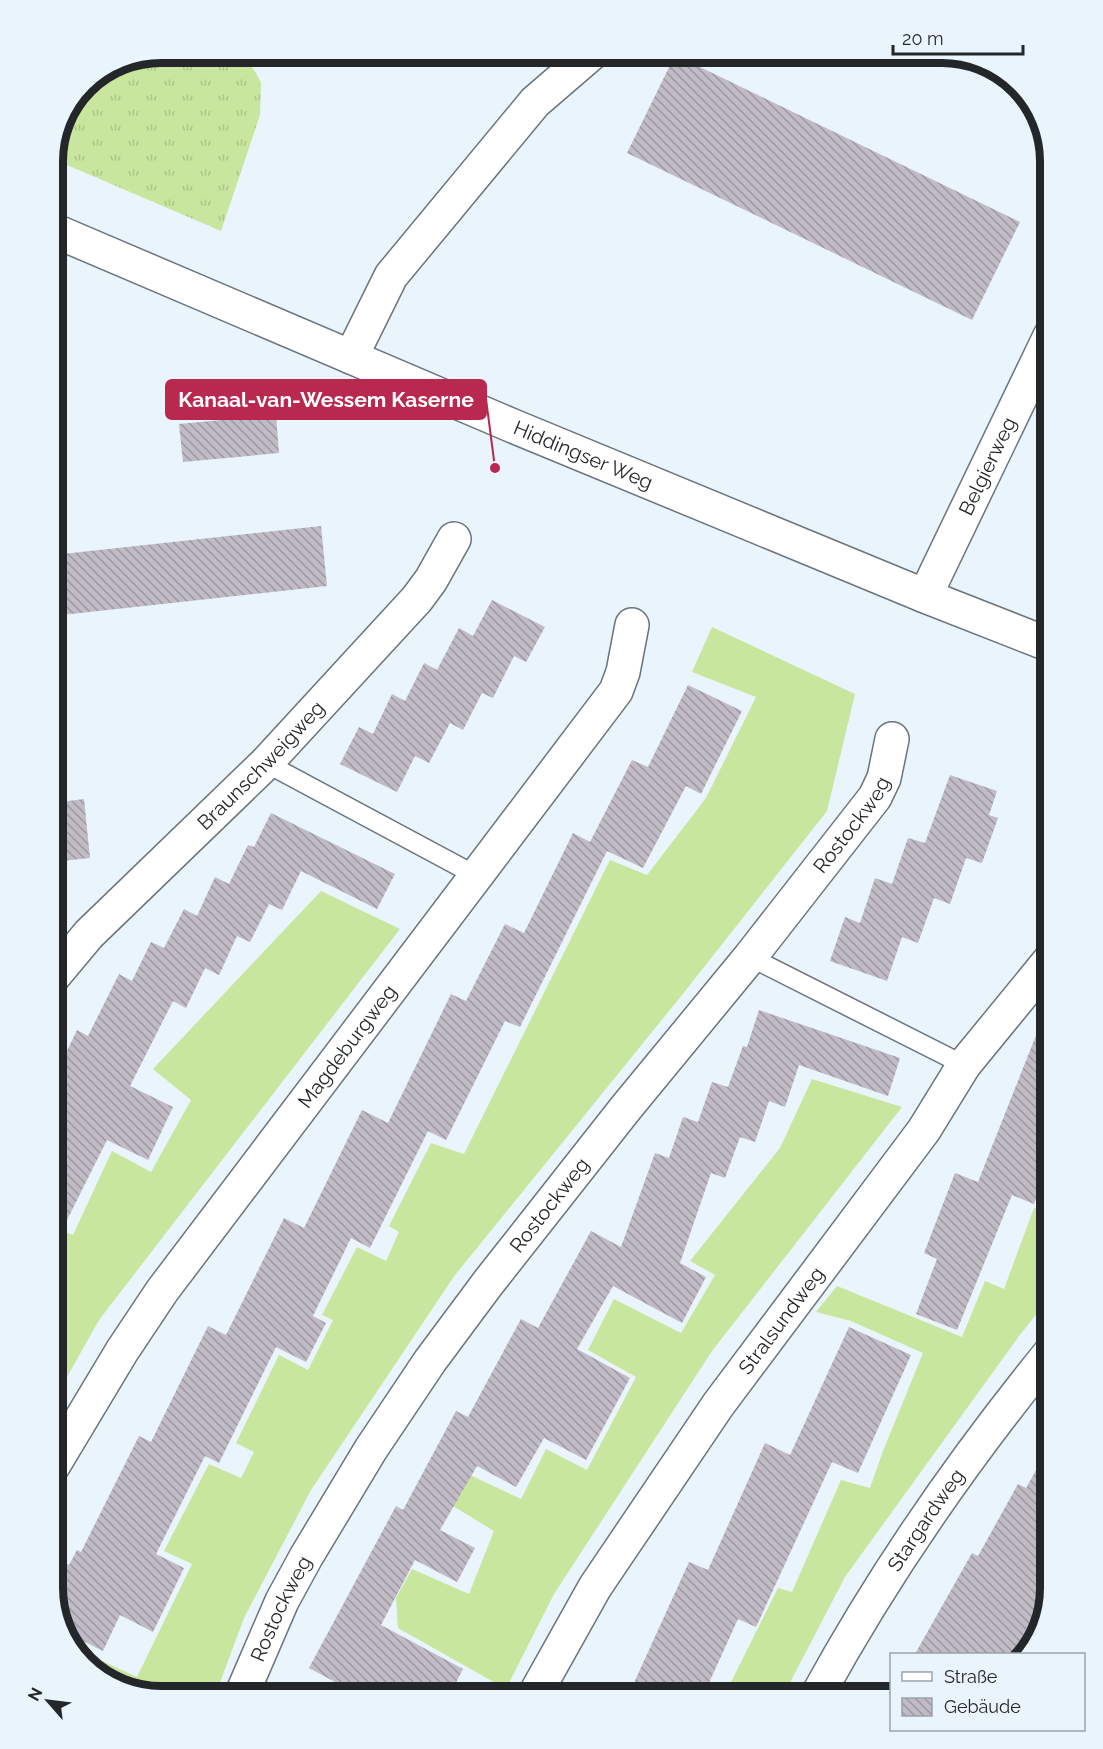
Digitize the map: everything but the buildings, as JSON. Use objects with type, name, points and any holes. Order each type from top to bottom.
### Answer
[{"type":"street","points":[[351,357],[390,276],[535,102],[580,63]]},
{"type":"street","name":"Hiddingser Weg","points":[[63,234],[513,426],[1040,641]]},
{"type":"street","name":"Belgierweg","points":[[925,596],[1040,357]]},
{"type":"street","name":"Braunschweigweg","points":[[63,965],[89,933],[266,763],[417,598],[431,580],[454,539]]},
{"type":"street","name":"Magdeburgweg","points":[[63,1448],[122,1351],[162,1291],[616,691],[623,672],[632,625]]},
{"type":"street","name":"Rostockweg","points":[[245,1686],[282,1601],[301,1566],[371,1449],[430,1361],[488,1283],[611,1127],[750,957],[875,797],[884,778],[892,739]]},
{"type":"street","name":"Stralsundweg","points":[[540,1686],[595,1587],[718,1405],[924,1130],[964,1065],[1040,972]]},
{"type":"street","name":"Stargardweg","points":[[822,1686],[889,1574],[971,1456],[1040,1366]]},
{"type":"lane","points":[[266,763],[475,875]]},
{"type":"lane","points":[[750,957],[964,1065]]},
{"type":"green space","points":[[250,63],[261,82],[260,115],[221,231],[63,163],[66,135],[73,117],[96,87],[123,70],[142,65]]},
{"type":"green space","points":[[712,627],[855,694],[827,811],[682,995],[455,1275],[311,1490],[244,1618],[219,1686],[154,1686],[129,1681],[106,1670],[89,1655],[137,1677],[192,1564],[164,1551],[209,1464],[241,1478],[254,1452],[236,1443],[279,1355],[308,1370],[333,1320],[322,1315],[357,1247],[386,1261],[399,1232],[389,1226],[431,1143],[464,1154],[610,860],[647,875],[706,798],[756,697],[692,672]]},
{"type":"green space","points":[[321,891],[400,929],[99,1320],[63,1384],[63,1231],[73,1235],[112,1151],[151,1172],[191,1100],[153,1069]]},
{"type":"green space","points":[[812,1079],[902,1107],[712,1351],[554,1594],[508,1686],[501,1686],[398,1628],[396,1598],[412,1569],[469,1594],[494,1531],[453,1506],[470,1475],[521,1499],[546,1449],[587,1470],[636,1377],[588,1350],[614,1299],[681,1333],[715,1275],[690,1261],[780,1148]]},
{"type":"green space","points":[[1034,1208],[1040,1210],[1040,1310],[845,1577],[788,1686],[734,1686],[730,1684],[778,1588],[792,1592],[841,1480],[870,1488],[923,1353],[851,1321],[816,1312],[837,1286],[962,1337],[985,1281],[1004,1289]]},
{"type":"place","name":"Kanaal-van-Wessem Kaserne","points":[[495,468]]}]
